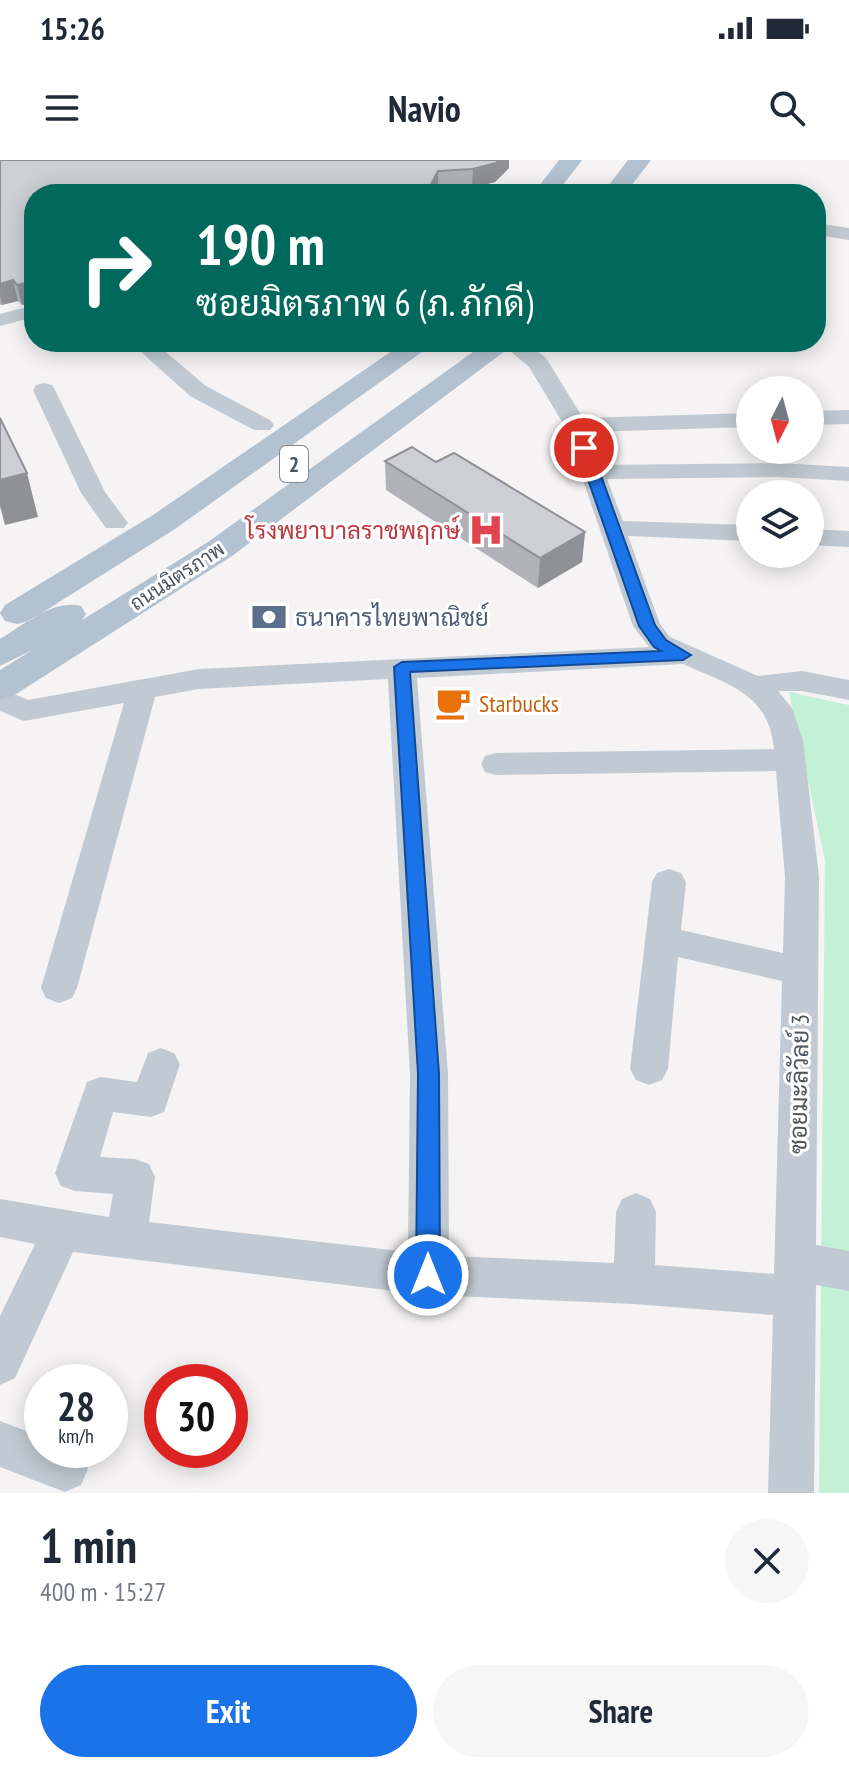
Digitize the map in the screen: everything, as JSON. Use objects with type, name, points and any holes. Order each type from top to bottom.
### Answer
[{"type":"main road","points":[[552,184],[571,160]]},
{"type":"main road","points":[[574,184],[592,160]]},
{"type":"main road","points":[[621,184],[640,160]]},
{"type":"main road","points":[[648,184],[664,160]]},
{"type":"main road","name":"2","points":[[0,593],[115,523],[370,352]]},
{"type":"main road","name":"ถนนมิตรภาพ","points":[[0,654],[212,490],[409,352]]},
{"type":"main road","name":"ถนนมิตรภาพ","points":[[0,623],[107,574],[286,470],[449,352]]},
{"type":"main road","name":"ถนนมิตรภาพ","points":[[0,687],[92,632],[231,541],[490,352]]},
{"type":"main road","points":[[32,575],[107,574],[92,632]]},
{"type":"street","points":[[826,231],[849,234]]},
{"type":"street","points":[[0,320],[24,314]]},
{"type":"street","points":[[153,352],[198,391],[262,425]]},
{"type":"street","points":[[524,352],[538,363],[576,425],[647,626],[660,643],[756,686],[774,679],[811,681],[849,690]]},
{"type":"street","points":[[44,390],[93,493],[115,523]]},
{"type":"street","points":[[824,418],[849,417]]},
{"type":"street","points":[[576,425],[736,420]]},
{"type":"street","points":[[592,472],[777,470],[849,474]]},
{"type":"street","points":[[611,528],[736,532]]},
{"type":"street","points":[[824,538],[849,539]]},
{"type":"street","points":[[0,698],[24,711],[199,679],[683,655]]},
{"type":"street","points":[[402,667],[429,1074],[428,1275]]},
{"type":"street","name":"ซอยมะลิวัลย์ 3","points":[[756,686],[777,708],[788,740],[802,877],[791,1493]]},
{"type":"street","points":[[59,988],[142,690]]},
{"type":"street","points":[[496,764],[789,760]]},
{"type":"street","points":[[649,1069],[669,882]]},
{"type":"street","points":[[664,940],[802,971]]},
{"type":"street","points":[[126,1239],[135,1177],[75,1173],[100,1094],[151,1100],[161,1064]]},
{"type":"street","points":[[634,1284],[636,1212]]},
{"type":"street","points":[[0,1218],[62,1231],[428,1275],[634,1284],[794,1278],[849,1271]]},
{"type":"street","points":[[0,1363],[62,1231]]},
{"type":"street","points":[[0,1444],[65,1469]]},
{"type":"green space","points":[[789,692],[849,705],[849,1493],[819,1493],[825,860]]},
{"type":"building","points":[[0,160],[499,160],[473,169],[438,171],[431,184],[24,184],[24,283],[17,285],[13,280],[0,284]]},
{"type":"building","points":[[0,418],[27,473],[0,480]]},
{"type":"building","points":[[412,447],[436,462],[454,453],[585,532],[540,558],[385,461]]},
{"type":"place","name":"โรงพยาบาลราชพฤกษ์","points":[[486,530]]},
{"type":"place","name":"ธนาคารไทยพาณิชย์","points":[[269,617]]},
{"type":"place","name":"Starbucks","points":[[453,703]]},
{"type":"route","points":[[428,1275],[429,1074],[402,667],[683,655],[660,643],[647,626],[584,448]]}]
